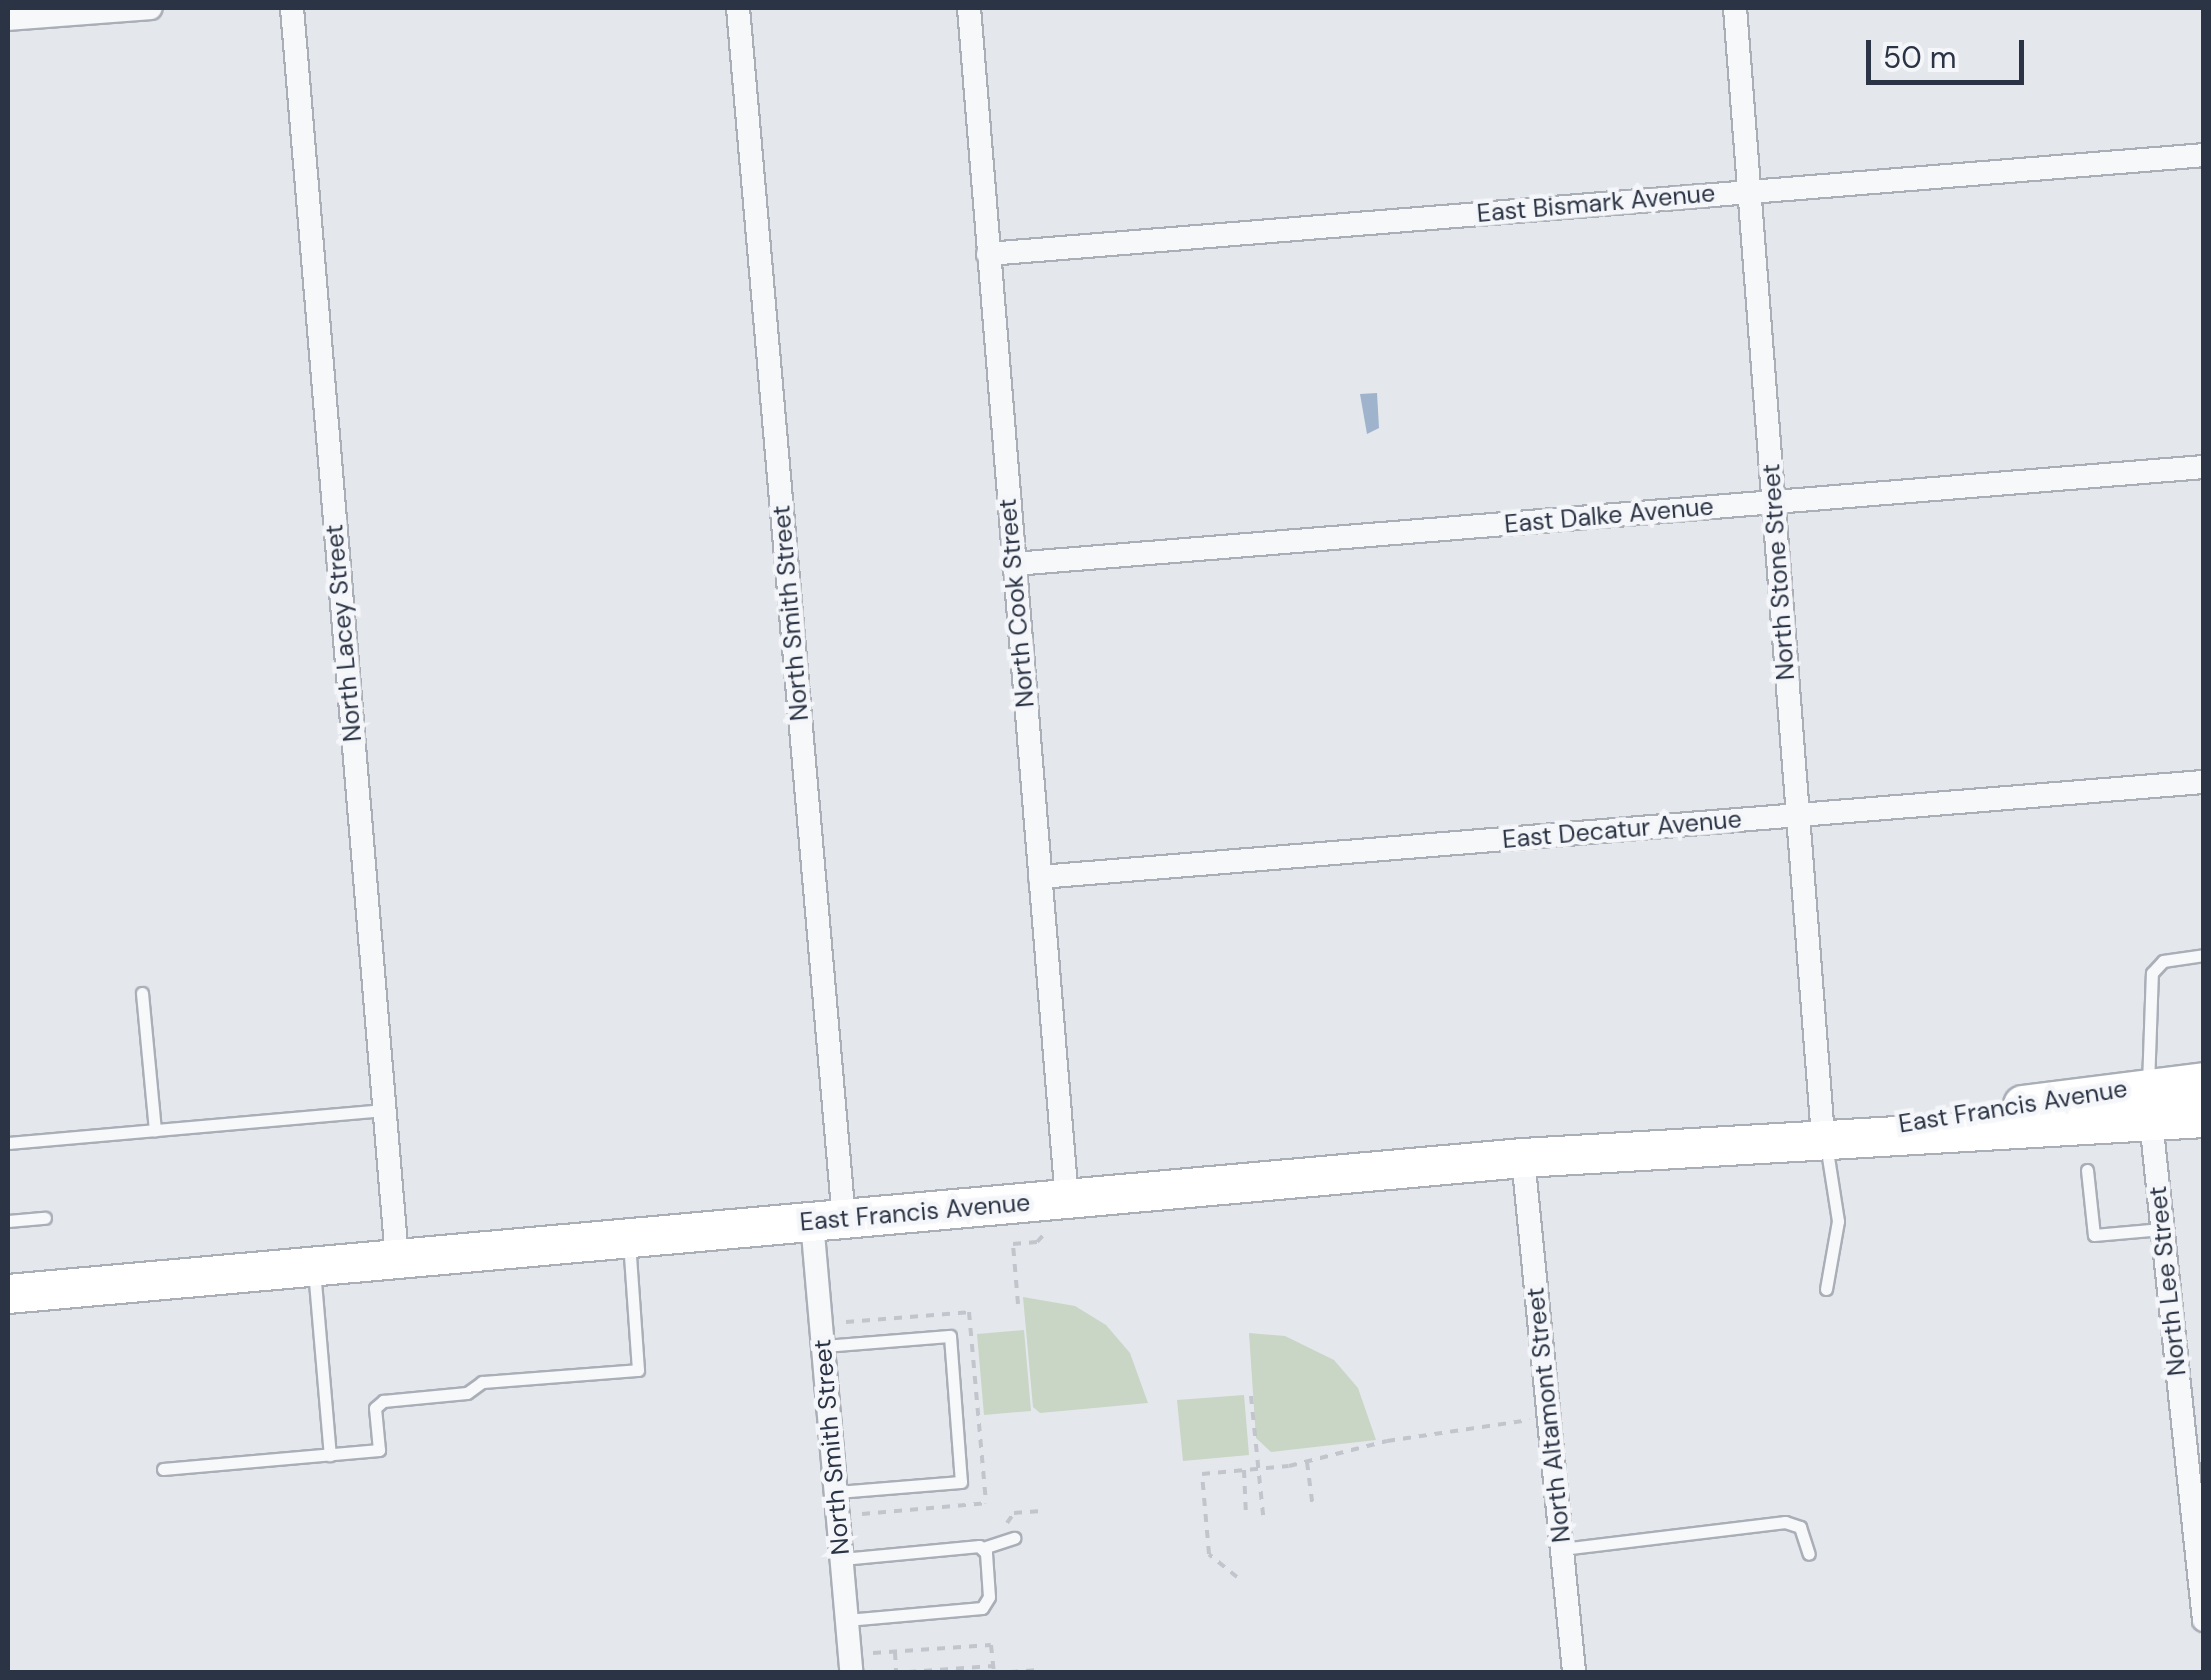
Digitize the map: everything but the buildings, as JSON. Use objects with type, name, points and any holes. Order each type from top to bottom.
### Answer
[{"type":"main road","name":"East Francis Avenue","points":[[8,1294],[1523,1158],[1822,1136],[2149,1104],[2204,1082]]},
{"type":"main road","name":"East Francis Avenue","points":[[2149,1104],[2204,1118]]},
{"type":"street","points":[[8,20],[151,8]]},
{"type":"street","name":"North Lacey Street","points":[[292,8],[397,1258]]},
{"type":"street","name":"North Smith Street","points":[[738,8],[828,1220],[823,1346],[852,1672]]},
{"type":"street","name":"North Cook Street","points":[[968,8],[1067,1199]]},
{"type":"street","name":"North Stone Street","points":[[1735,8],[1822,1136]]},
{"type":"street","name":"East Bismark Avenue","points":[[988,254],[2204,155]]},
{"type":"street","name":"East Dalke Avenue","points":[[1014,564],[2204,468]]},
{"type":"street","name":"East Decatur Avenue","points":[[1040,877],[2204,782]]},
{"type":"street","name":"North Lee Street","points":[[2149,1104],[2204,1620]]},
{"type":"street","name":"North Altamont Street","points":[[1523,1158],[1574,1672]]},
{"type":"lane","points":[[2149,1104],[2152,973],[2162,961],[2204,955]]},
{"type":"lane","points":[[142,993],[155,1130]]},
{"type":"lane","points":[[8,1143],[385,1110]]},
{"type":"lane","points":[[1822,1136],[1838,1221],[1826,1290]]},
{"type":"lane","points":[[2087,1170],[2094,1235],[2162,1229]]},
{"type":"lane","points":[[8,1221],[45,1218]]},
{"type":"lane","points":[[162,1469],[379,1450],[375,1408],[382,1400],[468,1394],[482,1382],[638,1370],[628,1238]]},
{"type":"lane","points":[[313,1266],[330,1455]]},
{"type":"lane","points":[[823,1346],[950,1336],[961,1482],[836,1492]]},
{"type":"lane","points":[[1562,1549],[1785,1522],[1800,1527],[1809,1554]]},
{"type":"lane","points":[[842,1559],[983,1548],[1014,1538]]},
{"type":"lane","points":[[847,1620],[982,1608],[989,1597],[983,1548]]},
{"type":"path","points":[[1018,1304],[1014,1244],[1037,1242],[1045,1233]]},
{"type":"path","points":[[1250,1396],[1263,1514]]},
{"type":"path","points":[[1237,1578],[1209,1554],[1202,1474],[1307,1462],[1386,1441],[1529,1420]]},
{"type":"path","points":[[1307,1462],[1313,1509]]},
{"type":"path","points":[[1244,1470],[1246,1516]]},
{"type":"path","points":[[862,1514],[989,1502]]},
{"type":"path","points":[[1014,1538],[1007,1522],[1014,1513],[1042,1511]]},
{"type":"path","points":[[873,1653],[991,1644],[993,1669],[908,1672]]},
{"type":"path","points":[[895,1651],[896,1672]]},
{"type":"path","points":[[1010,1672],[1036,1670]]},
{"type":"green space","points":[[1023,1297],[1075,1306],[1106,1325],[1130,1353],[1148,1403],[1040,1413],[1033,1407]]},
{"type":"green space","points":[[1024,1330],[1031,1411],[984,1415],[977,1334]]},
{"type":"green space","points":[[1249,1333],[1285,1336],[1334,1360],[1358,1388],[1376,1440],[1271,1452],[1256,1438]]},
{"type":"green space","points":[[1244,1395],[1249,1455],[1183,1461],[1177,1400]]},
{"type":"water","points":[[1377,393],[1379,428],[1367,434],[1360,394]]}]
